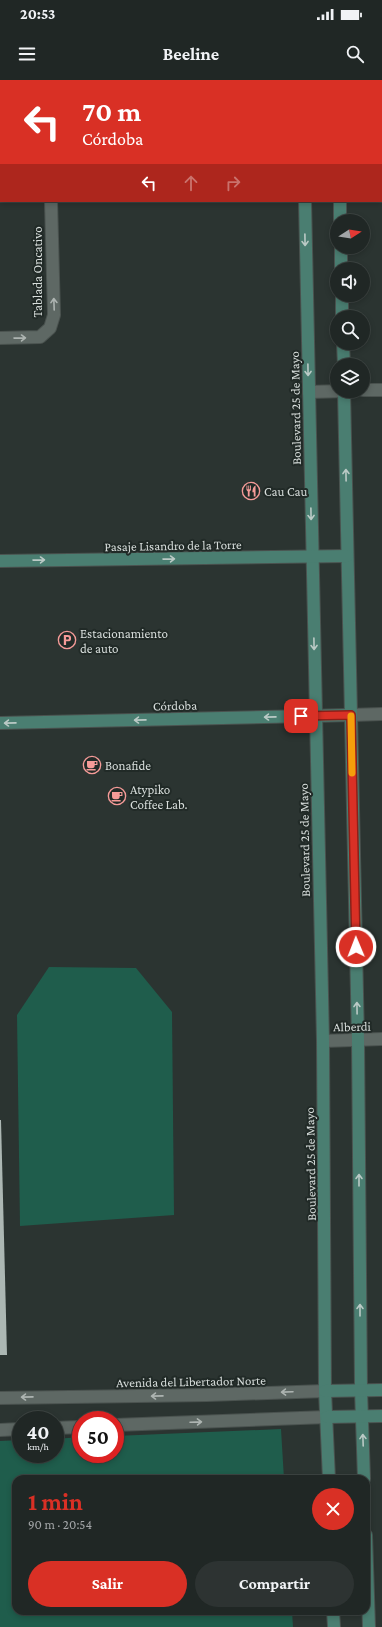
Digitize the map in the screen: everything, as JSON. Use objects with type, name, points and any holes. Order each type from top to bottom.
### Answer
[{"type":"main road","name":"Boulevard 25 de Mayo","points":[[305,202],[316,716],[326,1391],[329,1475]]},
{"type":"main road","points":[[340,202],[340,214]]},
{"type":"main road","points":[[344,398],[358,1040],[361,1390],[364,1475]]},
{"type":"main road","name":"Pasaje Lisandro de la Torre","points":[[0,561],[347,556]]},
{"type":"main road","name":"Córdoba","points":[[0,723],[351,715]]},
{"type":"main road","name":"Avenida del Libertador Norte","points":[[326,1391],[382,1390]]},
{"type":"main road","points":[[327,1417],[382,1416]]},
{"type":"main road","points":[[333,1615],[334,1627]]},
{"type":"main road","points":[[369,1615],[369,1627]]},
{"type":"street","name":"Tablada Oncativo","points":[[0,338],[40,337],[50,328],[54,315],[51,202]]},
{"type":"street","points":[[370,390],[382,390]]},
{"type":"street","points":[[309,392],[330,391]]},
{"type":"street","points":[[351,715],[382,714]]},
{"type":"street","name":"Alberdi","points":[[322,1041],[382,1040]]},
{"type":"street","name":"Avenida del Libertador Norte","points":[[0,1398],[207,1395],[326,1391]]},
{"type":"street","points":[[124,1425],[327,1417]]},
{"type":"street","points":[[0,1430],[12,1429]]},
{"type":"green space","points":[[49,967],[136,968],[172,1012],[174,1215],[20,1226],[17,1015]]},
{"type":"green space","points":[[281,1429],[284,1475],[12,1475],[12,1615],[292,1615],[293,1627],[0,1627],[0,1441],[12,1440],[12,1463],[64,1463],[64,1438],[72,1438],[72,1463],[124,1463],[124,1436]]},
{"type":"building","points":[[1,1120],[7,1355],[0,1355]]},
{"type":"slow traffic","points":[[351,716],[352,773]]},
{"type":"place","name":"Cau Cau","points":[[251,491]]},
{"type":"place","name":"Estacionamiento de auto","points":[[67,640]]},
{"type":"place","name":"Bonafide","points":[[92,765]]},
{"type":"place","name":"Atypiko Coffee Lab.","points":[[117,796]]},
{"type":"route","points":[[301,716],[351,715],[356,947]]}]
